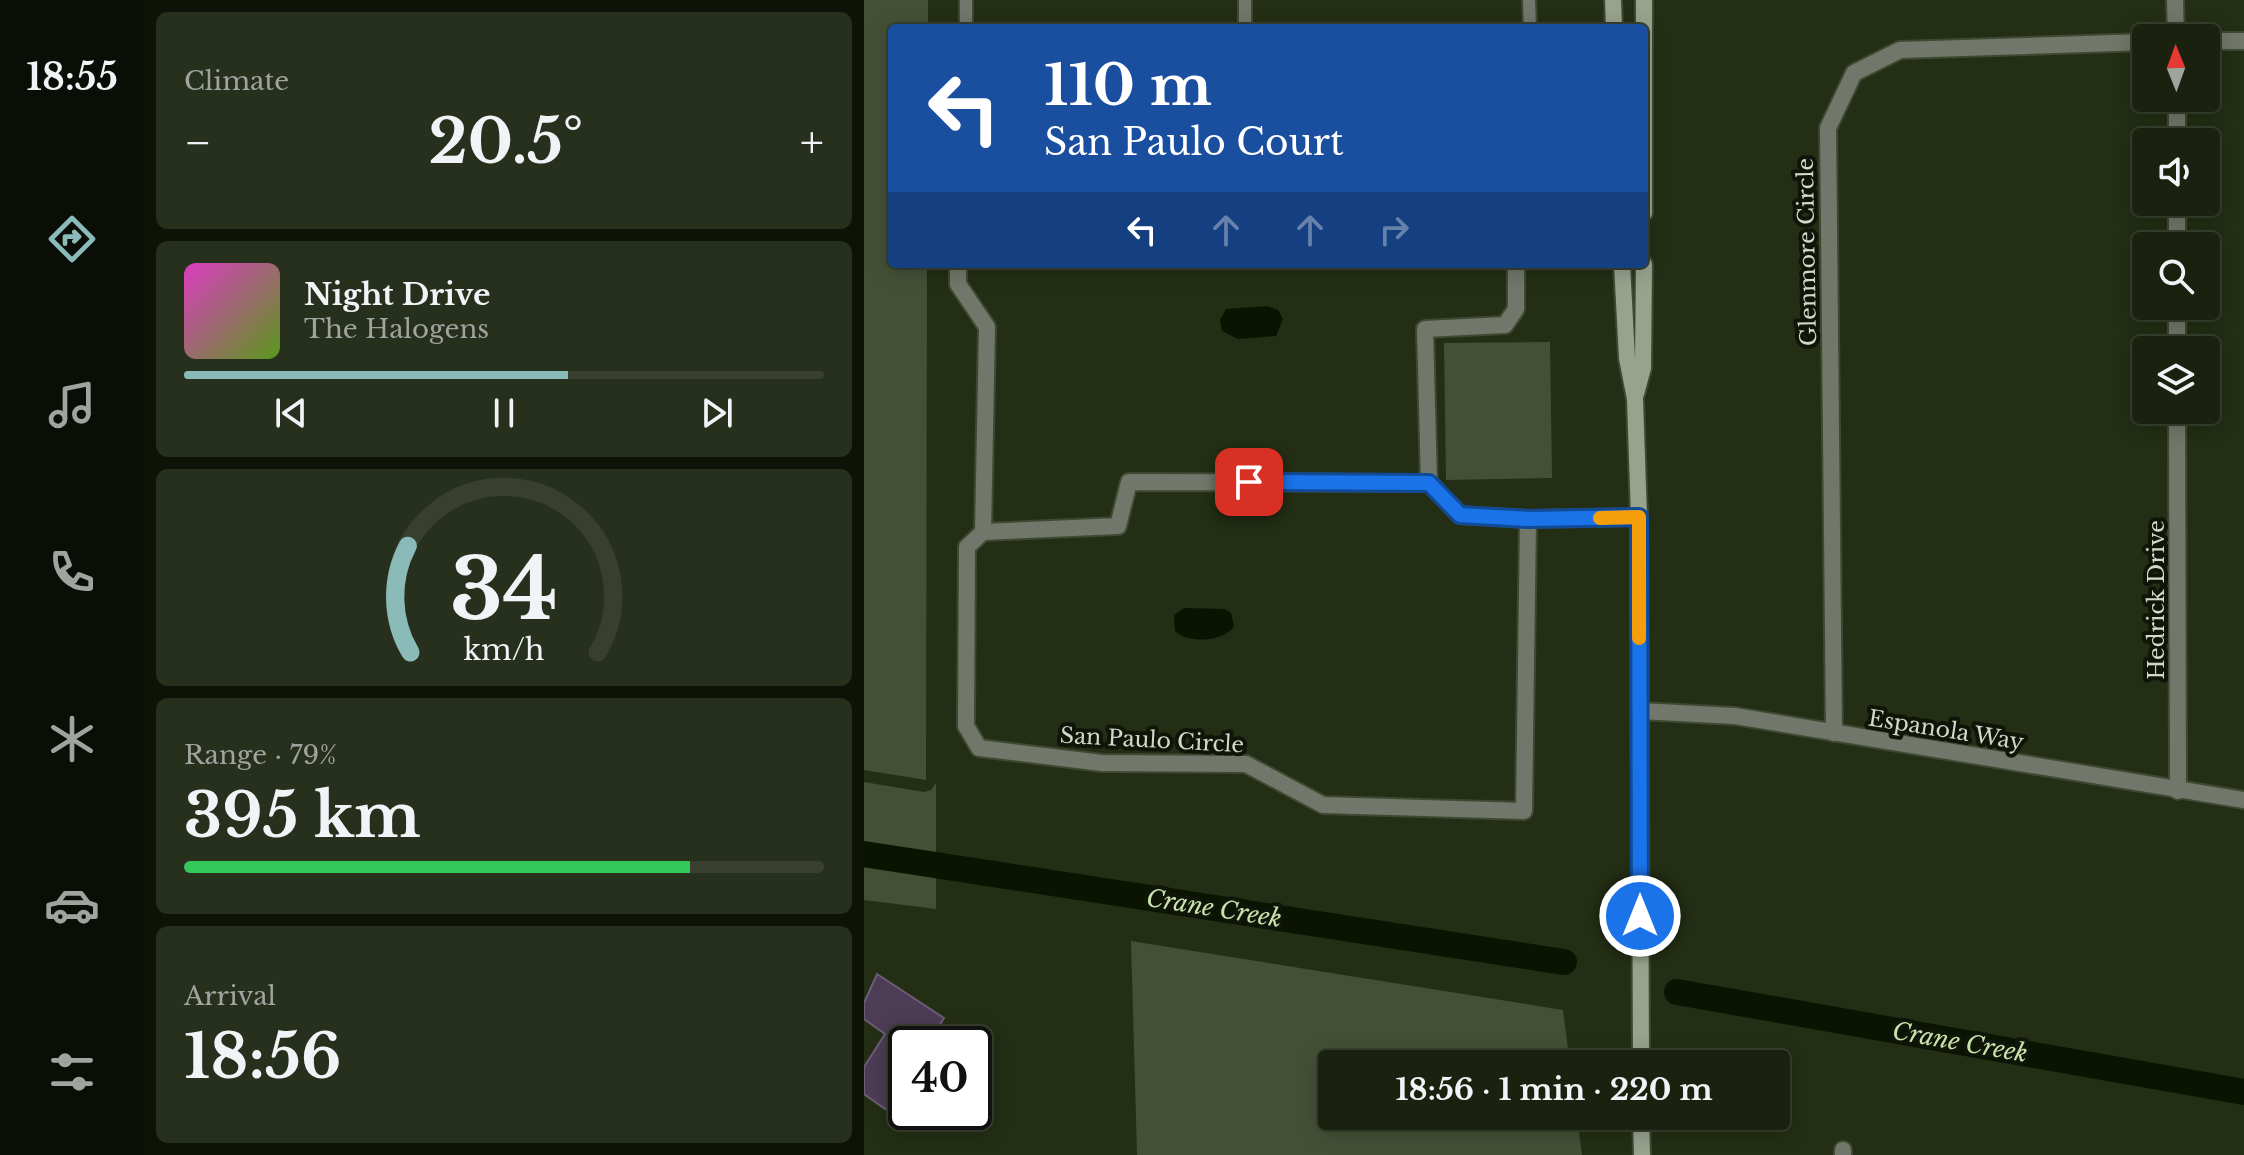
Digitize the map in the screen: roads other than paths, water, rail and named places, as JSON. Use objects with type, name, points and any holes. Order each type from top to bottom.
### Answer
[{"type":"street","points":[[1613,0],[1614,24]]},
{"type":"street","points":[[1644,0],[1644,24]]},
{"type":"street","points":[[2175,0],[2176,24]]},
{"type":"street","points":[[2220,41],[2244,41]]},
{"type":"street","name":"Glenmore Circle","points":[[1834,733],[1828,128],[1854,73],[1900,50],[2132,42]]},
{"type":"street","name":"San Paulo Circle","points":[[958,268],[958,284],[987,327],[983,532],[967,547],[966,726],[979,748],[1102,763],[1246,764],[1323,805],[1524,811],[1528,519]]},
{"type":"street","points":[[1516,268],[1516,309],[1505,325],[1425,329],[1429,483],[1460,515],[1528,519],[1639,517]]},
{"type":"street","points":[[1622,268],[1627,358],[1635,399],[1639,517],[1641,1050]]},
{"type":"street","points":[[1635,399],[1643,368],[1644,268]]},
{"type":"street","name":"Hedrick Drive","points":[[2177,424],[2178,791]]},
{"type":"street","points":[[983,532],[1118,526],[1129,482],[1429,483]]},
{"type":"street","name":"Espanola Way","points":[[1640,711],[1735,716],[2244,800]]},
{"type":"street","points":[[1641,1130],[1642,1155]]},
{"type":"lane","points":[[966,0],[966,24]]},
{"type":"lane","points":[[1245,0],[1245,24]]},
{"type":"lane","points":[[1529,0],[1530,24]]},
{"type":"waterway","name":"Crane Creek","points":[[864,854],[1564,962]]},
{"type":"waterway","name":"Crane Creek","points":[[1677,992],[2244,1092]]}]
